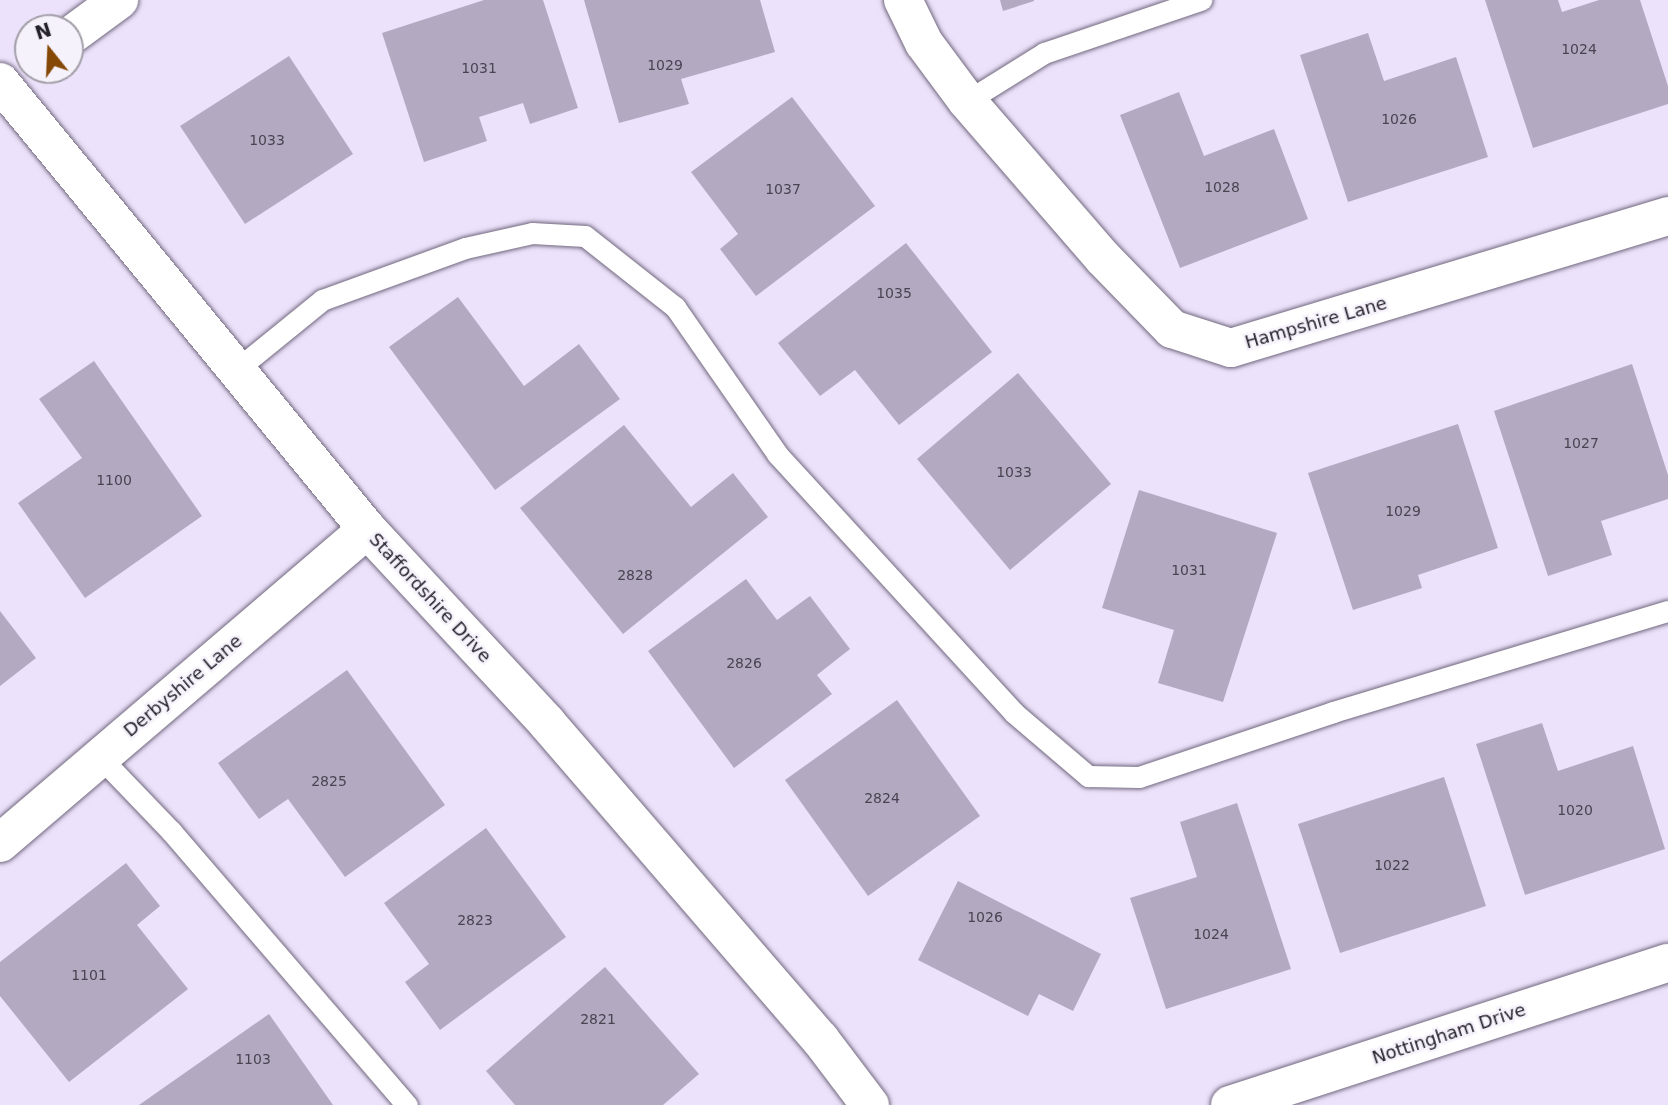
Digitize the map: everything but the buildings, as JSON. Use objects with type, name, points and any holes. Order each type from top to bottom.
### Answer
[{"type":"street","points":[[84,26],[119,0]]},
{"type":"street","name":"Hampshire Lane","points":[[903,0],[924,43],[967,101],[1172,329],[1231,348],[1668,216]]},
{"type":"street","name":"Staffordshire Drive","points":[[13,81],[236,370],[367,529],[547,723],[820,1039],[870,1105]]},
{"type":"street","name":"Derbyshire Lane","points":[[0,843],[367,529]]},
{"type":"street","name":"Nottingham Drive","points":[[1230,1105],[1668,962]]},
{"type":"lane","points":[[967,101],[1044,53],[1201,0]]},
{"type":"lane","points":[[236,370],[321,300],[465,248],[532,233],[585,236],[675,307],[777,454],[1013,712],[1088,776],[1139,777],[1333,712],[1668,611]]},
{"type":"lane","points":[[100,757],[171,831],[407,1105]]}]
